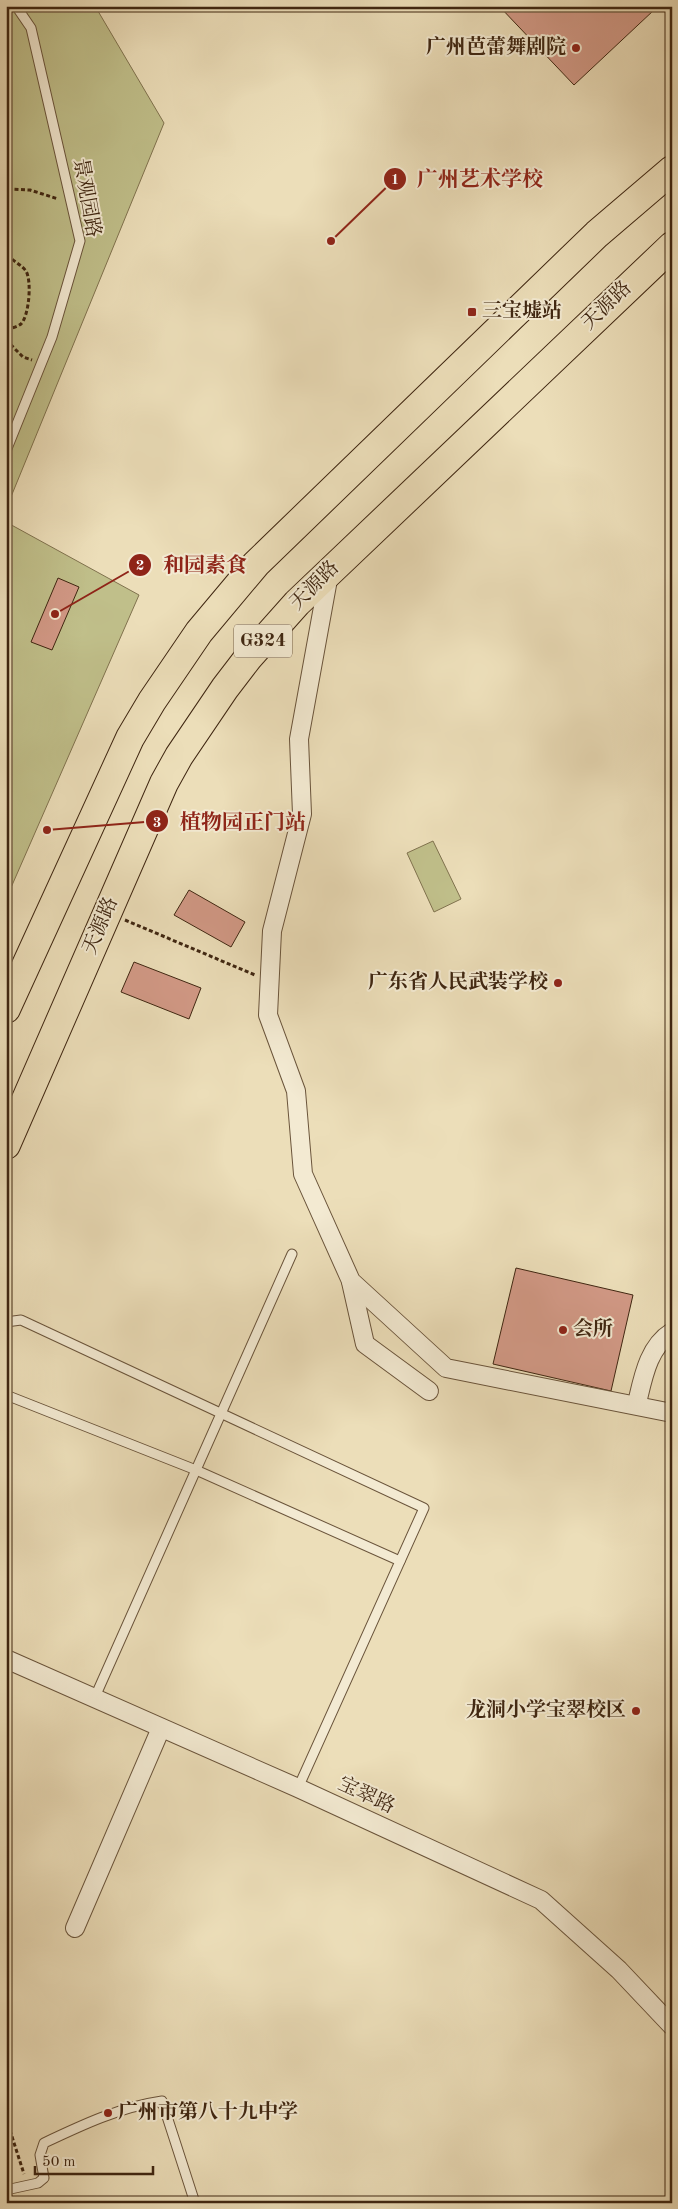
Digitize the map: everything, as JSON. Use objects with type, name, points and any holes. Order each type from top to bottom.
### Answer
[{"type":"highway","name":"G324","points":[[6,1009],[130,738],[152,701],[199,632],[264,557],[597,234],[672,170]]},
{"type":"highway","name":"天源路","points":[[6,1145],[149,813],[179,756],[248,658],[296,603],[672,246]]},
{"type":"street","points":[[330,571],[298,739],[302,814],[272,931],[268,1015],[296,1091],[303,1174],[351,1281],[365,1344],[430,1391]]},
{"type":"street","points":[[351,1281],[446,1368],[672,1412]]},
{"type":"street","points":[[637,1403],[646,1369],[661,1339],[672,1332]]},
{"type":"street","name":"宝翠路","points":[[6,1658],[298,1788],[541,1900],[619,1970],[672,2026]]},
{"type":"street","points":[[75,1928],[161,1728]]},
{"type":"lane","name":"景观园路","points":[[6,451],[52,337],[80,241],[30,28],[16,6]]},
{"type":"lane","points":[[95,1697],[292,1254]]},
{"type":"lane","points":[[6,1322],[21,1320],[221,1415],[424,1508],[298,1788]]},
{"type":"lane","points":[[6,1395],[196,1470],[400,1560]]},
{"type":"lane","points":[[6,2190],[38,2183],[44,2178],[40,2155],[44,2143],[111,2114],[140,2104],[162,2101],[196,2203]]},
{"type":"path","points":[[6,184],[10,192],[6,203]]},
{"type":"path","points":[[8,189],[51,195],[72,207]]},
{"type":"path","points":[[6,248],[15,264],[25,271],[30,284],[27,315],[20,324],[6,330]]},
{"type":"path","points":[[6,340],[23,356],[41,364]]},
{"type":"path","points":[[107,912],[270,981]]},
{"type":"path","points":[[6,2118],[28,2185]]},
{"type":"shaded area","points":[[6,6],[95,6],[164,123],[6,509]]},
{"type":"shaded area","points":[[6,522],[139,595],[6,899]]},
{"type":"shaded area","points":[[433,841],[461,899],[434,912],[407,853]]},
{"type":"building","name":"广州芭蕾舞剧院","points":[[499,6],[651,6],[654,10],[574,85]]},
{"type":"building","points":[[58,578],[79,587],[52,650],[31,642]]},
{"type":"building","points":[[189,890],[245,922],[231,947],[174,915]]},
{"type":"building","points":[[134,962],[201,988],[189,1019],[121,992]]},
{"type":"building","name":"会所","points":[[516,1268],[633,1295],[611,1391],[493,1364]]},
{"type":"place","name":"广州芭蕾舞剧院","points":[[576,48]]},
{"type":"place","name":"广州艺术学校","points":[[331,241]]},
{"type":"place","name":"三宝墟站","points":[[472,312]]},
{"type":"place","name":"和园素食","points":[[55,614]]},
{"type":"place","name":"植物园正门站","points":[[47,830]]},
{"type":"place","name":"广东省人民武装学校","points":[[558,983]]},
{"type":"place","name":"会所","points":[[563,1330]]},
{"type":"place","name":"龙洞小学宝翠校区","points":[[636,1711]]},
{"type":"place","name":"广州市第八十九中学","points":[[108,2113]]}]
